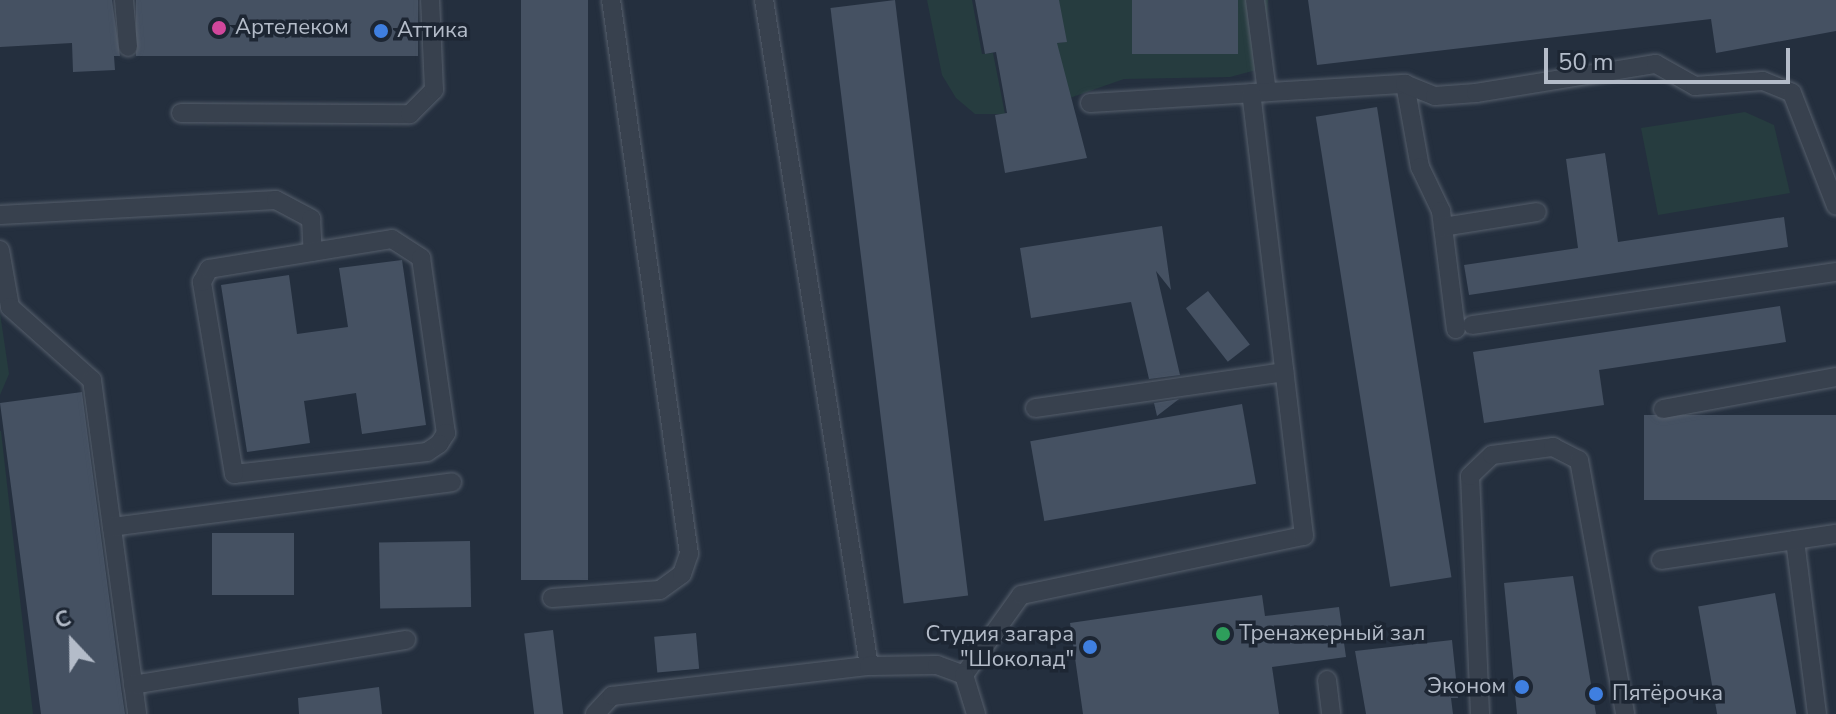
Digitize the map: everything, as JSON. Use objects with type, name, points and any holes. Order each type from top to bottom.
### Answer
[{"type":"lane","points":[[124,0],[128,47]]},
{"type":"lane","points":[[181,113],[410,114],[434,90],[430,0]]},
{"type":"lane","points":[[552,598],[660,590],[682,574],[689,554],[611,0]]},
{"type":"lane","points":[[764,0],[869,666]]},
{"type":"lane","points":[[964,675],[1021,595],[1304,536],[1284,372],[1259,93],[1255,0]]},
{"type":"lane","points":[[1090,103],[1405,84],[1435,96],[1476,93],[1656,64],[1695,86],[1763,81],[1792,93],[1808,118],[1836,206]]},
{"type":"lane","points":[[1405,84],[1420,167],[1443,227],[1464,327],[1836,272]]},
{"type":"lane","points":[[0,215],[276,200],[311,219],[313,252]]},
{"type":"lane","points":[[1443,227],[1537,212]]},
{"type":"lane","points":[[392,239],[421,258],[446,433],[427,452],[234,474],[202,282],[221,262],[313,252],[392,239]]},
{"type":"lane","points":[[0,250],[10,307],[92,380],[137,714]]},
{"type":"lane","points":[[1035,408],[1284,372]]},
{"type":"lane","points":[[1663,409],[1836,377]]},
{"type":"lane","points":[[1480,714],[1470,476],[1492,455],[1553,447],[1579,460],[1625,714]]},
{"type":"lane","points":[[112,527],[452,482]]},
{"type":"lane","points":[[1661,560],[1836,534]]},
{"type":"lane","points":[[1795,540],[1817,714]]},
{"type":"lane","points":[[133,685],[406,640]]},
{"type":"lane","points":[[595,714],[612,696],[869,666],[937,665],[964,675]]},
{"type":"lane","points":[[964,675],[976,714]]},
{"type":"lane","points":[[1327,680],[1331,714]]},
{"type":"green space","points":[[927,0],[972,0],[982,54],[993,53],[1005,114],[975,114],[956,98],[942,75]]},
{"type":"green space","points":[[1057,0],[1268,0],[1264,68],[1230,77],[1124,79],[1064,100],[1054,44],[1064,42]]},
{"type":"green space","points":[[1745,112],[1774,125],[1790,193],[1658,215],[1641,128]]},
{"type":"green space","points":[[0,313],[9,374],[0,395]]},
{"type":"green space","points":[[1,431],[33,714],[0,714]]},
{"type":"building","points":[[0,0],[112,0],[120,56],[114,56],[115,70],[73,72],[72,43],[0,47]]},
{"type":"building","points":[[136,0],[418,0],[418,56],[136,56]]},
{"type":"building","points":[[521,0],[588,0],[588,580],[521,580]]},
{"type":"building","points":[[895,0],[968,596],[904,603],[830,8]]},
{"type":"building","points":[[975,0],[1059,0],[1067,42],[1057,43],[1087,158],[1005,173],[995,115],[1007,113],[996,52],[985,54]]},
{"type":"building","points":[[1132,0],[1238,0],[1238,54],[1132,54]]},
{"type":"building","points":[[1308,0],[1836,0],[1836,31],[1716,53],[1711,19],[1317,65]]},
{"type":"building","points":[[1377,107],[1451,577],[1390,587],[1316,117]]},
{"type":"building","points":[[1605,153],[1618,242],[1784,217],[1788,247],[1469,295],[1464,265],[1578,248],[1566,159]]},
{"type":"building","points":[[1162,226],[1171,290],[1156,271],[1180,375],[1149,379],[1131,302],[1031,318],[1020,248]]},
{"type":"building","points":[[402,260],[426,425],[362,434],[356,393],[304,401],[310,443],[247,452],[221,285],[289,275],[297,334],[348,327],[339,268]]},
{"type":"building","points":[[1208,291],[1250,345],[1228,362],[1186,308]]},
{"type":"building","points":[[1780,306],[1786,342],[1599,370],[1604,405],[1484,423],[1473,352]]},
{"type":"building","points":[[82,392],[125,714],[41,714],[0,403]]},
{"type":"building","points":[[1179,399],[1157,416],[1154,403]]},
{"type":"building","points":[[1242,404],[1256,484],[1044,521],[1030,441]]},
{"type":"building","points":[[1644,415],[1836,415],[1836,500],[1644,500]]},
{"type":"building","points":[[212,533],[294,533],[294,595],[212,595]]},
{"type":"building","points":[[470,541],[471,607],[380,609],[379,543]]},
{"type":"building","points":[[1573,576],[1596,714],[1517,714],[1504,583]]},
{"type":"building","points":[[1775,593],[1796,714],[1717,714],[1698,607]]},
{"type":"building","points":[[1262,595],[1265,616],[1339,607],[1346,657],[1272,667],[1279,714],[1083,714],[1070,623]]},
{"type":"building","points":[[553,630],[563,714],[534,714],[524,634]]},
{"type":"building","points":[[696,633],[699,669],[657,673],[654,637]]},
{"type":"building","points":[[1452,640],[1458,698],[1451,698],[1453,714],[1366,714],[1355,651]]},
{"type":"building","points":[[379,687],[382,714],[299,714],[298,698]]},
{"type":"place","name":"Артелеком","points":[[219,28]]},
{"type":"place","name":"Аттика","points":[[381,31]]},
{"type":"place","name":"Тренажерный зал","points":[[1223,634]]},
{"type":"place","name":"Студия загара \"Шоколад\"","points":[[1090,647]]},
{"type":"place","name":"Эконом","points":[[1522,687]]},
{"type":"place","name":"Пятёрочка","points":[[1596,694]]}]
